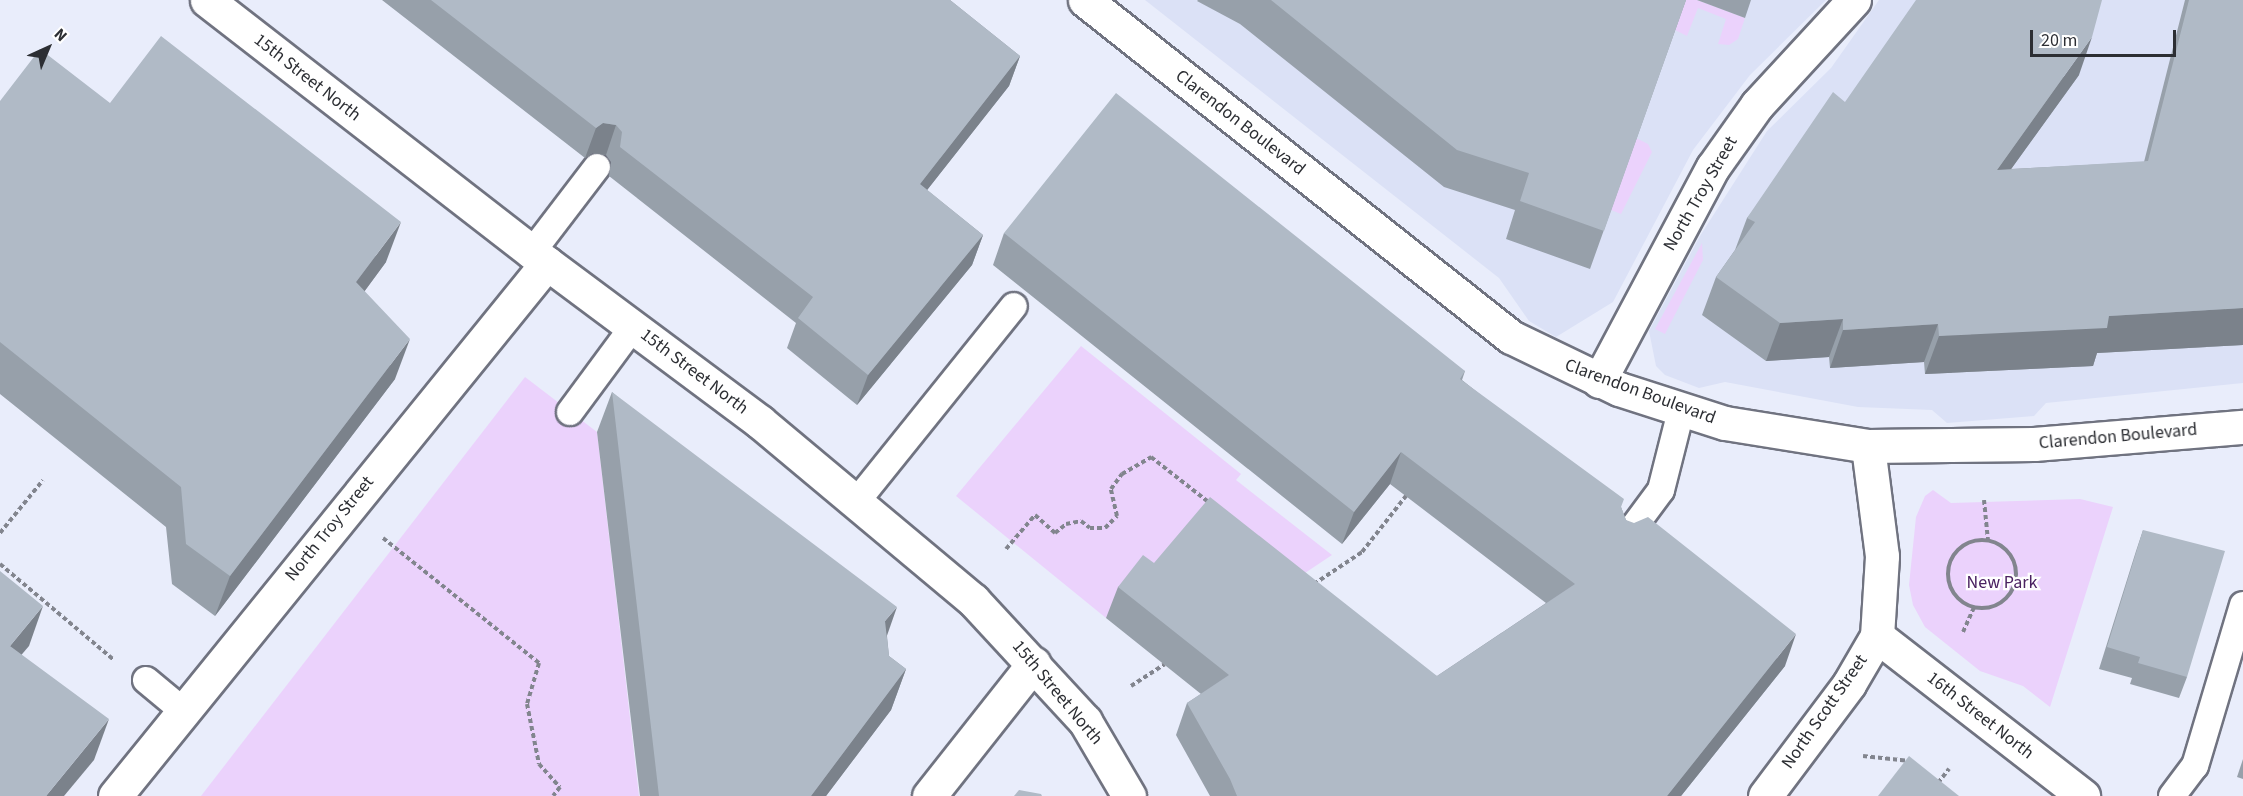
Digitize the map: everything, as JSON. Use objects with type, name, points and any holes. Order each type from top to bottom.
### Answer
[{"type":"street","name":"15th Street North","points":[[207,0],[540,258],[760,422],[973,600],[1034,663],[1085,721],[1129,796]]},
{"type":"street","name":"Clarendon Boulevard","points":[[1085,0],[1511,338],[1599,381],[1681,411],[1784,436],[1868,446],[2011,445],[2243,427]]},
{"type":"street","name":"North Troy Street","points":[[1599,381],[1713,167],[1764,97],[1828,32],[1854,0]]},
{"type":"street","name":"North Troy Street","points":[[115,796],[540,258]]},
{"type":"street","name":"North Scott Street","points":[[1765,796],[1849,684],[1877,636],[1882,556],[1868,446]]},
{"type":"street","name":"16th Street North","points":[[1877,636],[2083,796]]},
{"type":"street","points":[[929,796],[1034,663]]},
{"type":"lane","points":[[540,258],[597,167]]},
{"type":"lane","points":[[857,501],[1014,306]]},
{"type":"lane","points":[[570,412],[633,327]]},
{"type":"lane","points":[[1624,540],[1661,490],[1681,411]]},
{"type":"lane","points":[[2172,796],[2195,766],[2243,605]]},
{"type":"lane","points":[[146,680],[182,710]]},
{"type":"path","points":[[1006,549],[1035,515],[1055,532],[1066,524],[1081,521],[1090,528],[1105,528],[1117,516],[1111,489],[1122,474],[1151,457],[1214,506]]},
{"type":"path","points":[[0,533],[43,480]]},
{"type":"path","points":[[1306,589],[1362,552],[1411,489]]},
{"type":"path","points":[[1984,500],[1988,541]]},
{"type":"path","points":[[383,538],[539,663],[527,704],[539,764],[560,787],[553,796]]},
{"type":"path","points":[[1988,541],[2012,557],[2014,585],[1996,607],[1974,607],[1953,592],[1948,568],[1954,553],[1963,545],[1988,541]]},
{"type":"path","points":[[0,564],[115,660]]},
{"type":"path","points":[[1305,577],[1314,584]]},
{"type":"path","points":[[1963,632],[1974,607]]},
{"type":"path","points":[[1131,686],[1166,664]]},
{"type":"path","points":[[1863,756],[1897,758],[1918,766]]},
{"type":"path","points":[[1934,789],[1949,769]]},
{"type":"path","points":[[1933,776],[1940,782]]},
{"type":"shaded area","points":[[1145,0],[1826,0],[1750,75],[1693,150],[1613,302],[1556,337],[1529,321],[1499,278]]},
{"type":"shaded area","points":[[1879,0],[2243,0],[2243,383],[2046,403],[2034,416],[1947,423],[1932,410],[1858,407],[1725,382],[1699,388],[1665,375],[1656,366],[1649,331],[1700,236],[1767,131],[1831,68]]},
{"type":"green space","points":[[1686,0],[1697,0],[1745,18],[1738,39],[1729,45],[1718,44],[1726,19],[1698,8],[1687,36],[1675,30]]},
{"type":"green space","points":[[1636,138],[1648,144],[1652,152],[1621,214],[1611,210]]},
{"type":"green space","points":[[1702,243],[1703,260],[1665,334],[1655,329]]},
{"type":"green space","points":[[1081,346],[1241,474],[1236,480],[1332,555],[1278,591],[1132,587],[1106,618],[956,496]]},
{"type":"green space","points":[[525,377],[597,432],[639,796],[201,796]]},
{"type":"green space","name":"New Park","points":[[1933,490],[1951,503],[2080,499],[2113,507],[2050,707],[2023,686],[1980,671],[1925,627],[1913,605],[1909,585],[1916,517],[1925,496]]},
{"type":"building","points":[[431,0],[950,0],[1020,56],[920,184],[983,235],[868,375],[798,318],[813,297],[620,147],[622,132],[616,125],[603,123],[596,128]]},
{"type":"building","points":[[1271,0],[1686,0],[1604,231],[1520,201],[1529,173],[1457,150]]},
{"type":"building","points":[[1916,0],[2102,0],[2092,37],[1997,170],[2148,161],[2189,0],[2243,0],[2243,308],[2109,316],[2107,328],[1939,336],[1938,324],[1843,330],[1843,319],[1780,323],[1716,277],[1755,222],[1747,218],[1833,92],[1845,102]]},
{"type":"building","points":[[161,36],[401,222],[356,282],[410,339],[230,576],[186,544],[181,487],[0,342],[0,101],[40,49],[110,103]]},
{"type":"building","points":[[1116,93],[1465,371],[1460,379],[1624,499],[1621,507],[1626,520],[1634,523],[1648,517],[1796,634],[1667,796],[1237,796],[1230,779],[1187,703],[1229,675],[1118,587],[1143,555],[1154,563],[1210,497],[1437,676],[1575,584],[1401,452],[1354,512],[1004,233]]},
{"type":"building","points":[[612,392],[897,607],[885,621],[889,656],[906,669],[811,796],[659,796]]},
{"type":"building","points":[[2143,530],[2225,551],[2187,677],[2138,663],[2140,657],[2107,647]]},
{"type":"building","points":[[0,571],[43,606],[10,646],[109,719],[46,796],[0,796]]},
{"type":"building","points":[[1909,756],[1959,796],[1878,796]]},
{"type":"building","points":[[1019,790],[1041,794],[1042,796],[1014,796]]}]
